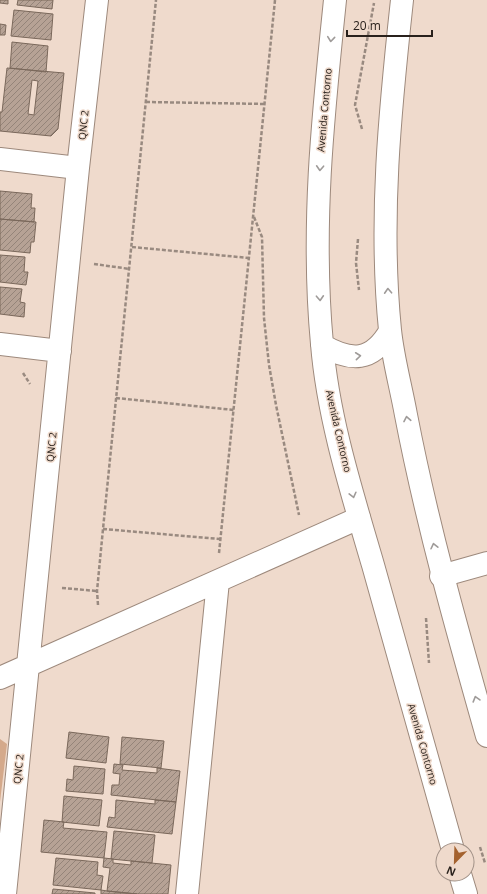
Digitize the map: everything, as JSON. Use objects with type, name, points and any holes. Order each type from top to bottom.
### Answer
[{"type":"street","name":"QNC 2","points":[[5,894],[78,168],[97,0]]},
{"type":"street","name":"Avenida Contorno","points":[[335,0],[322,122],[316,233],[322,345],[340,441],[359,518],[451,842]]},
{"type":"street","points":[[402,0],[390,113],[384,222],[390,331],[417,472],[442,576],[487,736]]},
{"type":"street","points":[[0,159],[78,168]]},
{"type":"street","points":[[322,345],[345,356],[360,357],[373,352],[383,343],[390,331]]},
{"type":"street","points":[[0,344],[60,351]]},
{"type":"street","points":[[0,678],[359,518]]},
{"type":"street","points":[[442,576],[487,563]]},
{"type":"street","points":[[187,894],[218,581]]},
{"type":"street","points":[[462,882],[466,894]]},
{"type":"path","points":[[107,630],[99,611],[97,592],[156,0]]},
{"type":"path","points":[[226,551],[219,554],[266,104],[275,0]]},
{"type":"path","points":[[146,102],[266,104]]},
{"type":"path","points":[[254,216],[262,237],[264,318],[270,365],[276,405],[299,514],[298,518]]},
{"type":"path","points":[[132,248],[249,258]]},
{"type":"path","points":[[69,260],[130,269]]},
{"type":"path","points":[[116,398],[234,410]]},
{"type":"path","points":[[103,529],[220,538]]},
{"type":"path","points":[[37,586],[97,592]]},
{"type":"shaded area","points":[[0,739],[7,744],[0,802]]},
{"type":"building","points":[[0,0],[8,0],[8,4],[0,3]]},
{"type":"building","points":[[18,0],[53,0],[52,9],[17,5]]},
{"type":"building","points":[[14,10],[53,14],[51,40],[11,36]]},
{"type":"building","points":[[0,24],[6,25],[5,35],[0,35]]},
{"type":"building","points":[[12,42],[48,46],[46,72],[10,68]]},
{"type":"building","points":[[7,68],[64,73],[58,129],[51,136],[0,131],[0,112],[2,112]],"holes":[[[32,80],[38,81],[34,115],[28,114]]]},
{"type":"building","points":[[0,191],[32,194],[31,208],[35,208],[34,222],[0,219]]},
{"type":"building","points":[[0,219],[36,222],[34,242],[31,242],[30,253],[0,250]]},
{"type":"building","points":[[0,255],[25,257],[24,272],[28,272],[26,285],[0,282]]},
{"type":"building","points":[[0,287],[22,289],[20,302],[25,303],[24,317],[0,314]]},
{"type":"building","points":[[69,732],[109,737],[106,763],[66,758]]},
{"type":"building","points":[[122,737],[164,741],[161,768],[120,764]]},
{"type":"building","points":[[114,764],[123,765],[122,770],[157,773],[157,768],[180,771],[176,802],[111,795],[112,785],[119,785],[120,774],[113,773]]},
{"type":"building","points":[[74,766],[105,769],[103,794],[66,791],[67,779],[73,780]]},
{"type":"building","points":[[64,796],[102,800],[99,826],[62,822]]},
{"type":"building","points":[[116,800],[155,804],[155,800],[176,802],[172,834],[107,827],[109,817],[115,818]]},
{"type":"building","points":[[44,820],[64,822],[63,828],[107,832],[104,858],[41,852]]},
{"type":"building","points":[[114,831],[155,835],[152,863],[111,859]]},
{"type":"building","points":[[56,858],[98,862],[97,875],[103,876],[101,890],[53,885]]},
{"type":"building","points":[[104,858],[113,859],[113,863],[131,865],[131,861],[171,865],[168,894],[137,894],[107,891],[110,868],[103,867]]},
{"type":"building","points":[[53,889],[95,893],[95,894],[52,894]]},
{"type":"building","points":[[101,890],[107,891],[137,894],[101,894]]}]
